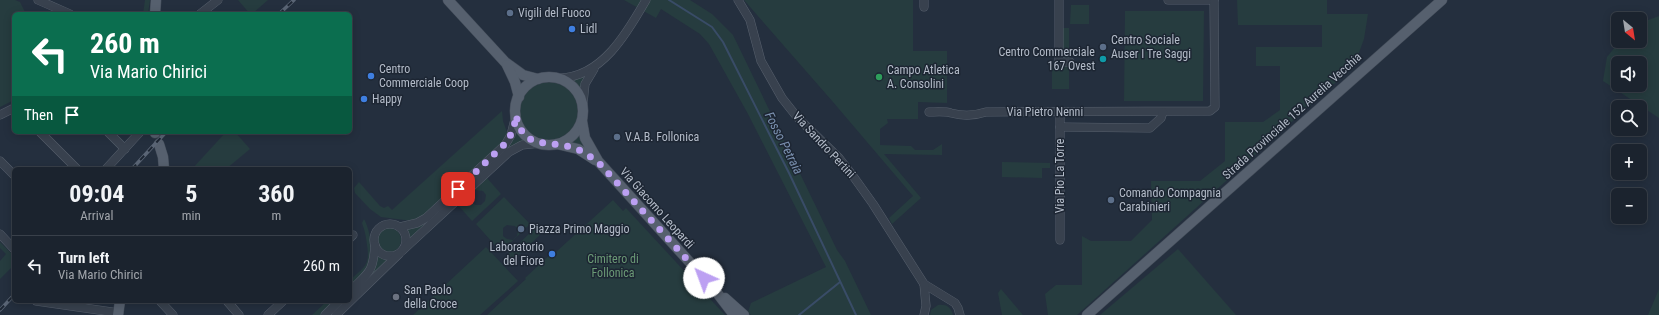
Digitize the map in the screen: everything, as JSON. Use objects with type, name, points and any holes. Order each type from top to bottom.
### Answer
[{"type":"main road","points":[[156,0],[156,12]]},
{"type":"main road","points":[[448,0],[505,62],[523,75],[538,79]]},
{"type":"main road","name":"Strada Provinciale 152 Aurelia Vecchia","points":[[1087,315],[1442,0]]},
{"type":"main road","points":[[505,62],[515,82],[518,97],[516,115]]},
{"type":"main road","points":[[518,97],[526,86],[538,79],[547,77],[560,78],[568,82],[575,89],[583,103]]},
{"type":"main road","name":"Via Giacomo Leopardi","points":[[583,103],[582,121],[585,138],[598,162],[714,289],[734,315]]},
{"type":"main road","name":"Via Giacomo Leopardi","points":[[516,115],[518,124],[524,133],[531,139],[541,143],[555,144],[578,149],[598,162]]},
{"type":"main road","points":[[555,144],[564,141],[571,136],[578,130],[582,121]]},
{"type":"main road","points":[[159,144],[163,157],[164,167]]},
{"type":"main road","name":"Via Giacomo Leopardi","points":[[714,289],[738,307],[744,315]]},
{"type":"main road","points":[[118,314],[120,303]]},
{"type":"street","points":[[38,0],[65,12]]},
{"type":"street","points":[[203,12],[218,0]]},
{"type":"street","name":"Via Sandro Pertini","points":[[738,0],[750,20],[761,60],[777,90],[800,121],[839,158],[853,176],[873,204],[924,284],[955,303],[960,315]]},
{"type":"street","points":[[1059,0],[1059,62],[1070,62]]},
{"type":"street","points":[[1169,0],[1214,0]]},
{"type":"street","name":"Via Pietro Nenni","points":[[929,112],[951,112],[956,115],[979,115],[986,112],[1206,112],[1212,110],[1215,107],[1214,0]]},
{"type":"street","points":[[583,103],[585,84],[598,64],[621,39],[645,2]]},
{"type":"street","points":[[560,78],[580,75],[598,64]]},
{"type":"street","points":[[0,115],[12,109]]},
{"type":"street","name":"Via Pio La Torre","points":[[1060,112],[1060,240]]},
{"type":"street","name":"Via Pietro Nenni","points":[[1060,127],[1150,128],[1161,118],[1163,112]]},
{"type":"street","points":[[400,227],[417,224],[426,218],[505,145],[511,135],[516,115]]},
{"type":"street","points":[[42,134],[75,167]]},
{"type":"street","points":[[110,134],[125,149]]},
{"type":"street","points":[[108,167],[138,134]]},
{"type":"street","points":[[352,299],[509,152],[522,145],[541,143]]},
{"type":"street","points":[[0,161],[12,173]]},
{"type":"street","points":[[352,289],[371,269],[374,260],[375,235],[381,227],[391,224],[400,227],[404,231],[406,237],[406,244],[401,252],[390,256],[384,255],[377,250],[375,244]]},
{"type":"street","points":[[0,234],[12,247]]},
{"type":"street","name":"Via Sandro Pertini","points":[[924,284],[926,306],[924,315]]},
{"type":"street","points":[[49,303],[118,314]]},
{"type":"street","points":[[162,303],[173,315]]},
{"type":"street","points":[[229,303],[239,315]]},
{"type":"street","points":[[268,315],[281,303]]},
{"type":"street","points":[[325,315],[338,303]]},
{"type":"street","points":[[336,315],[348,303]]},
{"type":"green space","points":[[0,0],[15,0],[20,2],[25,12],[12,12],[12,101],[0,107]]},
{"type":"green space","points":[[145,0],[150,0],[148,12],[143,12]]},
{"type":"green space","points":[[238,0],[268,0],[254,12],[248,12]]},
{"type":"green space","points":[[624,0],[690,0],[712,14],[733,35],[837,250],[845,261],[871,315],[751,315],[748,312],[751,303],[826,267],[748,114],[709,44],[700,34],[661,9],[656,18]]},
{"type":"green space","name":"Campo Atletica A. Consolini","points":[[744,0],[913,0],[913,51],[947,51],[947,103],[918,102],[918,119],[887,119],[888,123],[880,129],[880,145],[911,146],[915,150],[933,150],[942,144],[942,155],[884,154],[921,198],[892,224],[889,218],[913,196]]},
{"type":"green space","points":[[1237,0],[1327,0],[1327,14],[1368,14],[1364,39],[1354,66],[1077,315],[1048,315],[1045,294],[1056,285],[1082,285],[1082,236],[1091,241],[1131,241],[1152,220],[1151,181],[1200,181],[1225,161],[1225,122],[1263,122],[1280,110],[1280,66],[1256,66],[1256,47],[1322,47],[1322,25],[1238,25]]},
{"type":"green space","points":[[1071,5],[1089,5],[1089,24],[1070,24]]},
{"type":"green space","points":[[1125,11],[1204,11],[1203,101],[1124,101]]},
{"type":"green space","points":[[1659,16],[1659,118],[1647,110],[1647,100],[1632,100],[1620,92],[1647,92],[1647,56],[1611,56],[1611,86],[1603,81],[1607,57],[1614,48],[1647,48],[1647,20]]},
{"type":"green space","points":[[1062,28],[1069,28],[1069,58],[1062,58]]},
{"type":"green space","points":[[1052,65],[1069,65],[1069,89],[1052,89]]},
{"type":"green space","points":[[588,72],[581,92],[570,80]]},
{"type":"green space","points":[[549,82],[560,84],[573,95],[576,100],[578,111],[576,122],[565,135],[560,138],[549,140],[538,138],[525,127],[522,122],[520,111],[522,100],[533,87],[538,84]]},
{"type":"green space","points":[[502,111],[503,121],[508,135],[505,140],[425,216],[412,221],[381,217],[370,209],[355,193],[354,188],[359,182],[380,206],[384,208],[388,206],[392,210]]},
{"type":"green space","points":[[517,128],[528,141],[411,241],[407,227],[418,226]]},
{"type":"green space","points":[[580,133],[585,149],[567,144]]},
{"type":"green space","points":[[224,134],[237,134],[250,149],[228,167],[194,167]]},
{"type":"green space","points":[[1002,162],[1050,163],[1050,168],[1042,168],[1042,178],[1002,177]]},
{"type":"green space","points":[[487,178],[501,194],[472,221],[458,205]],"holes":[[[475,190],[483,191],[486,195],[485,201],[481,205],[475,205],[471,201],[471,196]]]},
{"type":"green space","points":[[504,197],[530,224],[501,252],[476,224]],"holes":[[[507,225],[515,226],[518,230],[517,236],[513,240],[507,239],[503,236],[503,228]]]},
{"type":"green space","name":"Cimitero di Follonica","points":[[613,200],[623,211],[626,208],[725,315],[487,315],[554,251],[556,252]]},
{"type":"green space","points":[[364,219],[371,242],[372,255],[370,266],[352,285],[352,278],[363,268],[368,257],[362,223]]},
{"type":"green space","points":[[389,228],[397,232],[401,240],[397,248],[389,252],[381,248],[377,240],[381,232]]},
{"type":"green space","points":[[534,229],[540,235],[511,262],[506,256]]},
{"type":"green space","points":[[0,242],[12,254],[12,267],[0,279],[0,261],[6,254],[0,248]]},
{"type":"green space","points":[[486,247],[518,281],[480,315],[413,315]]},
{"type":"green space","points":[[1178,249],[1236,315],[1100,315]]},
{"type":"green space","points":[[377,255],[388,260],[352,297],[352,292]]},
{"type":"green space","points":[[1001,289],[1023,315],[1002,315],[998,293]]},
{"type":"green space","points":[[1659,289],[1659,315],[1648,315]]},
{"type":"green space","points":[[325,303],[333,303],[321,315],[312,315]]},
{"type":"green space","points":[[938,305],[948,307],[953,315],[930,315],[931,310]]},
{"type":"waterway","name":"Fosso Petraia","points":[[669,0],[712,27],[723,42],[789,173],[856,315]]},
{"type":"waterway","points":[[799,315],[840,282]]},
{"type":"railway","points":[[281,12],[294,0]]},
{"type":"railway","points":[[134,167],[164,134]]},
{"type":"railway","points":[[0,310],[12,297]]},
{"type":"place","name":"Vigili del Fuoco","points":[[510,13]]},
{"type":"place","name":"Lidl","points":[[572,29]]},
{"type":"place","name":"Centro Sociale Auser I Tre Saggi","points":[[1103,47]]},
{"type":"place","name":"Centro Commerciale 167 Ovest","points":[[1103,59]]},
{"type":"place","name":"Centro Commerciale Coop","points":[[371,76]]},
{"type":"place","name":"Campo Atletica A. Consolini","points":[[879,77]]},
{"type":"place","name":"Happy","points":[[364,99]]},
{"type":"place","name":"V.A.B. Follonica","points":[[617,137]]},
{"type":"place","name":"Comando Compagnia Carabinieri","points":[[1111,200]]},
{"type":"place","name":"Piazza Primo Maggio","points":[[521,229]]},
{"type":"place","name":"Laboratorio del Fiore","points":[[552,254]]},
{"type":"place","name":"San Paolo della Croce","points":[[396,297]]},
{"type":"route","points":[[458,189],[505,145],[514,127],[516,115],[521,129],[527,136],[536,142],[568,146],[578,149],[598,162],[704,278]]}]
